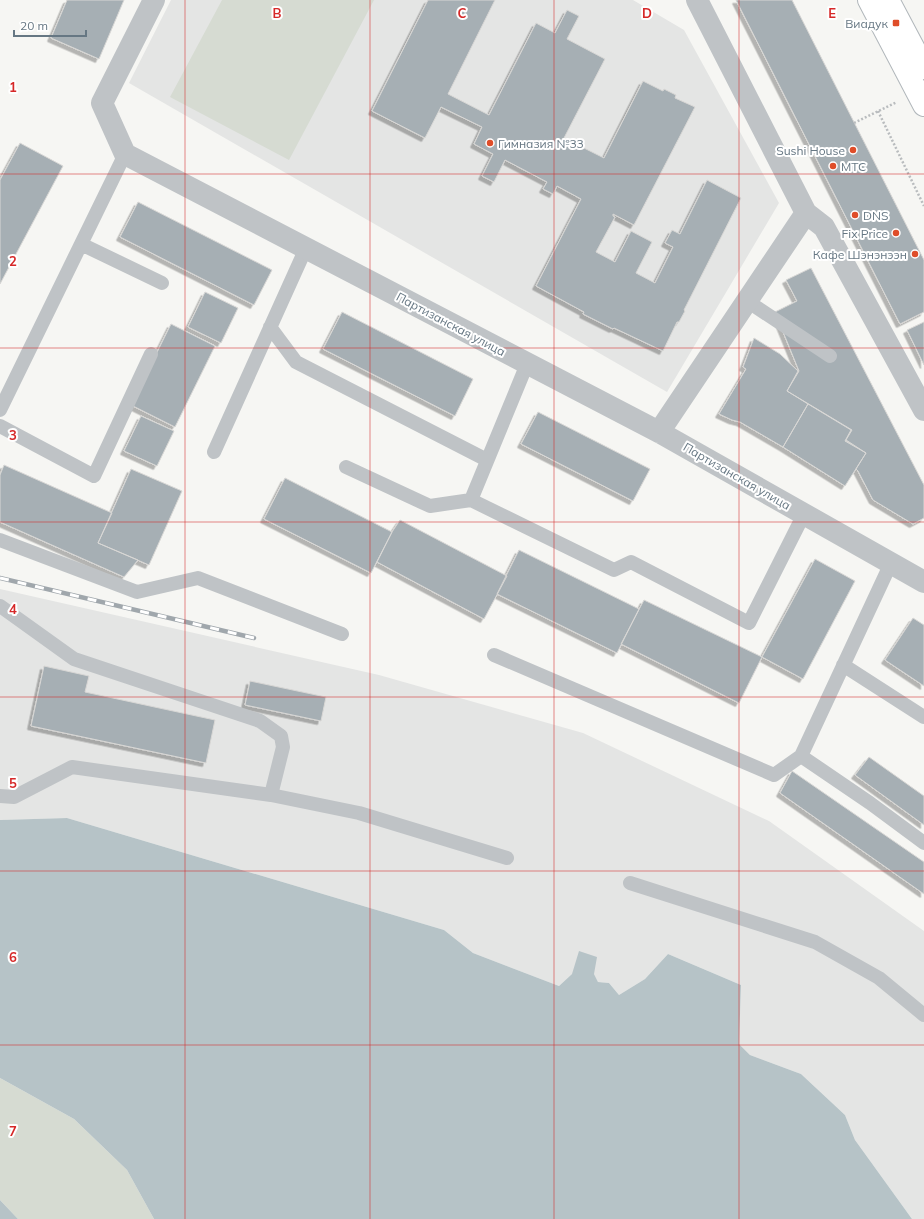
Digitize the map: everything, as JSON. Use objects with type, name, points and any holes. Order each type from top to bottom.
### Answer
[{"type":"main road","points":[[869,0],[921,98]]},
{"type":"main road","points":[[888,0],[924,68]]},
{"type":"street","points":[[125,154],[102,103],[154,0]]},
{"type":"street","points":[[697,0],[806,213],[824,227],[924,410]]},
{"type":"street","name":"Партизанская улица","points":[[125,154],[659,432],[924,582]]},
{"type":"street","points":[[659,432],[806,213]]},
{"type":"lane","points":[[0,410],[125,154]]},
{"type":"lane","points":[[81,244],[162,283]]},
{"type":"lane","points":[[214,452],[306,248]]},
{"type":"lane","points":[[746,301],[830,356]]},
{"type":"lane","points":[[270,327],[296,362],[487,460]]},
{"type":"lane","points":[[0,426],[94,476],[151,354]]},
{"type":"lane","points":[[471,500],[527,364]]},
{"type":"lane","points":[[346,467],[430,506],[471,500],[614,570],[631,562],[749,623],[804,514]]},
{"type":"lane","points":[[0,540],[137,592],[198,578],[342,634]]},
{"type":"lane","points":[[494,655],[774,775],[801,756],[891,563]]},
{"type":"lane","points":[[0,606],[74,659],[260,721],[281,736],[283,747],[271,795]]},
{"type":"lane","points":[[843,665],[924,717]]},
{"type":"lane","points":[[801,756],[870,803],[924,843]]},
{"type":"lane","points":[[0,796],[14,797],[72,767],[271,795],[360,813],[507,858]]},
{"type":"lane","points":[[630,883],[815,942],[879,978],[924,1014]]},
{"type":"path","points":[[854,123],[878,111],[921,98]]},
{"type":"path","points":[[878,111],[924,206]]},
{"type":"shaded area","name":"Гимназия №33","points":[[171,0],[633,0],[684,30],[779,203],[667,392],[129,83]]},
{"type":"shaded area","points":[[222,0],[374,0],[289,160],[170,97]]},
{"type":"shaded area","points":[[0,589],[379,675],[583,733],[769,821],[924,931],[924,1219],[912,1219],[855,1140],[845,1115],[801,1074],[750,1055],[739,1044],[741,985],[668,954],[645,979],[619,995],[609,983],[598,982],[594,974],[572,974],[559,986],[473,953],[444,930],[67,818],[0,820]]},
{"type":"shaded area","points":[[67,818],[444,930],[473,953],[559,986],[572,974],[579,951],[597,957],[594,974],[598,982],[609,983],[619,995],[645,979],[668,954],[741,985],[739,1044],[750,1055],[801,1074],[845,1115],[855,1140],[912,1219],[154,1219],[127,1170],[74,1119],[0,1078],[0,820]]},
{"type":"shaded area","points":[[0,1078],[74,1119],[127,1170],[154,1219],[18,1219],[0,1200]]},
{"type":"shaded area","points":[[0,1200],[18,1219],[0,1219]]},
{"type":"building","points":[[67,0],[124,0],[99,59],[51,38]]},
{"type":"building","points":[[428,0],[495,0],[448,94],[489,115],[536,23],[555,33],[567,10],[579,16],[567,39],[605,59],[564,138],[604,158],[643,81],[663,91],[664,89],[676,95],[675,98],[695,107],[634,225],[613,214],[615,217],[596,252],[615,262],[631,231],[652,242],[636,273],[655,283],[673,247],[665,243],[672,230],[680,234],[707,180],[741,198],[684,310],[685,311],[679,322],[677,322],[663,351],[583,314],[584,312],[536,286],[581,199],[557,186],[553,194],[543,189],[547,182],[505,160],[494,182],[482,176],[493,154],[474,144],[482,127],[441,107],[425,138],[372,111]]},
{"type":"building","points":[[736,0],[792,0],[924,260],[924,312],[900,324]]},
{"type":"building","points":[[20,143],[63,166],[0,284],[0,180]]},
{"type":"building","points":[[138,202],[272,270],[254,305],[120,237]]},
{"type":"building","points":[[811,268],[924,485],[924,518],[913,524],[873,500],[856,469],[866,453],[846,440],[852,430],[787,391],[799,371],[775,312],[797,301],[786,280]]},
{"type":"building","points":[[205,292],[238,308],[221,343],[188,327]]},
{"type":"building","points":[[342,312],[473,379],[455,416],[323,349]]},
{"type":"building","points":[[924,322],[924,365],[907,330]]},
{"type":"building","points":[[171,324],[215,346],[175,427],[131,405]]},
{"type":"building","points":[[754,338],[780,354],[798,371],[787,391],[808,404],[783,447],[740,422],[719,414],[746,369],[743,367]]},
{"type":"building","points":[[808,404],[851,430],[845,441],[866,453],[845,486],[783,447]]},
{"type":"building","points":[[538,412],[650,469],[633,501],[521,444]]},
{"type":"building","points":[[141,416],[174,431],[157,466],[124,451]]},
{"type":"building","points":[[4,465],[112,513],[98,543],[138,560],[124,577],[0,522],[0,475]]},
{"type":"building","points":[[131,469],[182,491],[149,565],[98,543]]},
{"type":"building","points":[[285,478],[392,532],[371,573],[264,519]]},
{"type":"building","points":[[400,520],[507,576],[484,619],[377,562],[392,532]]},
{"type":"building","points":[[519,550],[639,609],[617,653],[497,594]]},
{"type":"building","points":[[815,559],[855,581],[803,679],[762,657]]},
{"type":"building","points":[[644,600],[762,657],[739,703],[621,644]]},
{"type":"building","points":[[913,618],[924,625],[924,686],[885,660]]},
{"type":"building","points":[[44,666],[89,676],[85,692],[215,720],[206,763],[31,726]]},
{"type":"building","points":[[250,681],[326,697],[321,721],[245,705]]},
{"type":"building","points":[[869,757],[924,796],[924,825],[855,775]]},
{"type":"building","points":[[792,771],[924,862],[924,894],[780,793]]},
{"type":"railway","points":[[0,578],[254,638]]},
{"type":"place","name":"Виадук","points":[[896,23]]},
{"type":"place","name":"Гимназия №33","points":[[490,143]]},
{"type":"place","name":"Sushi House","points":[[853,150]]},
{"type":"place","name":"МТС","points":[[833,166]]},
{"type":"place","name":"DNS","points":[[855,215]]},
{"type":"place","name":"Fix Price","points":[[896,233]]},
{"type":"place","name":"Кафе Шэнэнээн","points":[[915,254]]}]
